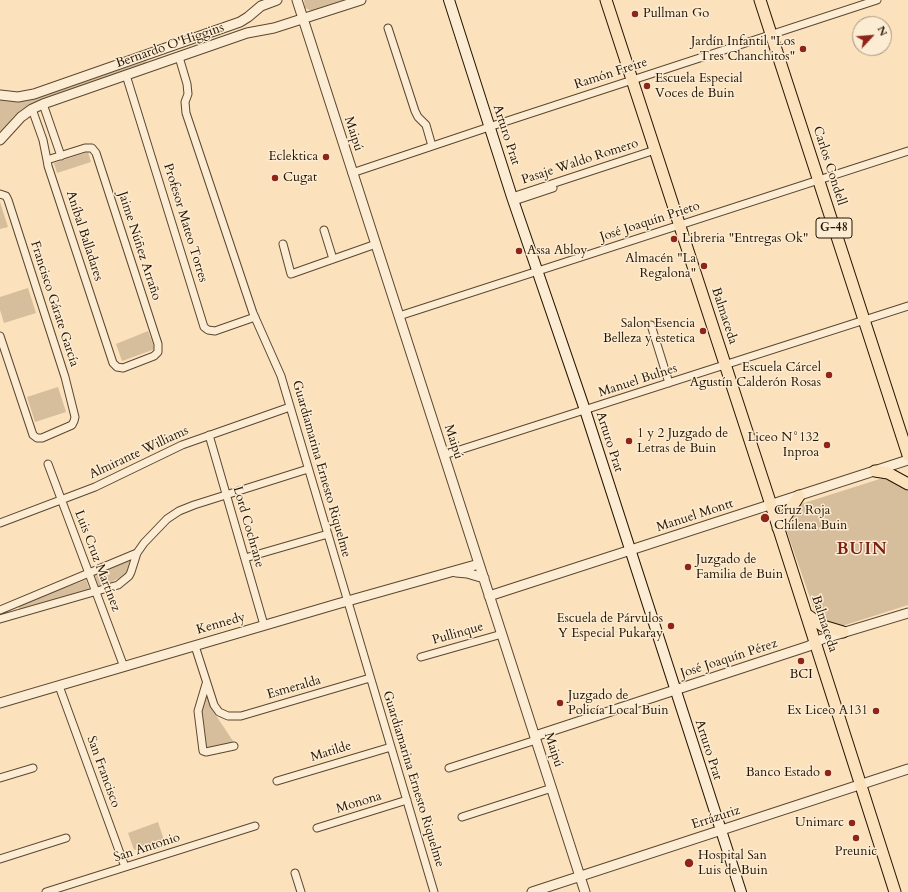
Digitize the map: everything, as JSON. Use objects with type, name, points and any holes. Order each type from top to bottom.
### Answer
[{"type":"main road","name":"Arturo Prat","points":[[449,0],[513,199],[585,410],[741,892]]},
{"type":"main road","name":"Balmaceda","points":[[606,0],[771,505],[895,892]]},
{"type":"main road","name":"Carlos Condell","points":[[760,0],[908,456]]},
{"type":"main road","points":[[875,471],[888,473],[908,484]]},
{"type":"main road","points":[[778,528],[799,496]]},
{"type":"main road","points":[[806,614],[823,626],[843,632]]},
{"type":"street","name":"Bernardo O'Higgins","points":[[0,95],[12,97],[26,96],[106,69],[240,22],[261,6],[277,0]]},
{"type":"street","name":"Maipú","points":[[297,0],[585,892]]},
{"type":"street","name":"Bernardo O'Higgins","points":[[0,140],[21,117],[32,109],[43,104],[248,33],[270,29],[361,0]]},
{"type":"street","name":"Ramón Freire","points":[[352,173],[877,0]]},
{"type":"street","points":[[388,28],[415,111],[418,117],[426,125],[432,146]]},
{"type":"street","points":[[151,53],[155,65]]},
{"type":"street","name":"Guardiamarina Ernesto Riquelme","points":[[179,56],[187,84],[188,94],[186,112],[255,317],[281,376],[434,892]]},
{"type":"street","points":[[106,69],[110,81]]},
{"type":"street","name":"Profesor Mateo Torres","points":[[126,75],[204,327],[208,330],[215,331],[255,317]]},
{"type":"street","points":[[43,104],[61,156],[47,160]]},
{"type":"street","name":"Aníbal Balladares","points":[[32,109],[110,356],[113,364],[117,367]]},
{"type":"street","name":"Jaime Núñez Arraño","points":[[61,156],[86,148],[92,148],[96,153],[159,347],[158,352],[154,356],[126,368],[117,367]]},
{"type":"street","name":"José Joaquín Prieto","points":[[399,316],[908,151]]},
{"type":"street","name":"Pasaje Waldo Romero","points":[[513,199],[656,152]]},
{"type":"street","name":"Francisco Gárate García","points":[[0,336],[31,433],[35,437],[42,438],[70,427],[74,423],[74,417],[65,377],[8,200],[2,194]]},
{"type":"street","points":[[324,230],[333,259]]},
{"type":"street","points":[[283,244],[291,274],[376,244]]},
{"type":"street","name":"Manuel Bulnes","points":[[444,455],[908,306]]},
{"type":"street","points":[[651,325],[669,383]]},
{"type":"street","name":"Almirante Williams","points":[[0,523],[116,478],[182,445],[209,434],[290,407]]},
{"type":"street","name":"Lord Cochrane","points":[[209,434],[264,625]]},
{"type":"street","name":"Manuel Montt","points":[[489,596],[908,460]]},
{"type":"street","name":"Luis Cruz Martínez","points":[[48,464],[124,666]]},
{"type":"street","points":[[0,619],[118,585],[126,580],[131,572],[137,553],[159,527],[173,515],[186,507],[308,469]]},
{"type":"street","points":[[245,558],[328,534]]},
{"type":"street","points":[[0,610],[137,553]]},
{"type":"street","name":"Kennedy","points":[[0,703],[264,625],[479,564]]},
{"type":"street","name":"Kennedy","points":[[449,572],[467,573],[484,578]]},
{"type":"street","points":[[9,606],[12,615]]},
{"type":"street","name":"José Joaquín Pérez","points":[[535,738],[809,646],[822,638],[908,613]]},
{"type":"street","name":"Pullinque","points":[[421,657],[502,634]]},
{"type":"street","points":[[195,646],[206,684],[198,711],[203,750],[206,752],[234,746]]},
{"type":"street","name":"Esmeralda","points":[[206,684],[216,709],[223,715],[232,717],[241,716],[370,678]]},
{"type":"street","name":"San Francisco","points":[[59,686],[125,867]]},
{"type":"street","points":[[449,768],[535,738]]},
{"type":"street","name":"Matilde","points":[[277,781],[391,747]]},
{"type":"street","points":[[0,778],[33,768]]},
{"type":"street","name":"Errázuriz","points":[[532,892],[908,769]]},
{"type":"street","points":[[462,817],[552,788]]},
{"type":"street","name":"Monona","points":[[317,828],[407,800]]},
{"type":"street","name":"San Antonio","points":[[46,892],[255,826]]},
{"type":"street","points":[[0,858],[66,838]]},
{"type":"street","points":[[295,874],[300,892]]},
{"type":"shaded area","points":[[304,0],[347,0],[312,11],[305,8]]},
{"type":"shaded area","points":[[146,61],[147,64],[34,103],[22,109],[12,118],[3,130],[0,131],[0,99],[26,101]]},
{"type":"shaded area","points":[[88,152],[91,162],[57,173],[54,163]]},
{"type":"shaded area","points":[[0,202],[8,227],[0,229]]},
{"type":"shaded area","points":[[28,288],[36,313],[4,323],[0,310],[0,297]]},
{"type":"shaded area","points":[[148,331],[155,349],[122,361],[116,344]]},
{"type":"shaded area","points":[[58,387],[66,412],[35,422],[27,397]]},
{"type":"shaded area","points":[[886,477],[908,487],[908,605],[842,626],[834,625],[818,616],[815,612],[787,532],[787,524],[798,505]]},
{"type":"shaded area","points":[[131,558],[126,574],[99,589],[94,573]]},
{"type":"shaded area","points":[[86,580],[90,591],[20,611],[18,605]]},
{"type":"shaded area","points":[[206,695],[213,711],[235,744],[206,750],[201,709]]},
{"type":"shaded area","points":[[158,822],[164,840],[134,850],[128,833]]},
{"type":"place","name":"Pullman Go","points":[[635,14]]},
{"type":"place","name":"Jardín Infantil \"Los Tres Chanchitos\"","points":[[803,49]]},
{"type":"place","name":"Escuela Especial Voces de Buin","points":[[647,86]]},
{"type":"place","name":"Eclektica","points":[[326,157]]},
{"type":"place","name":"Cugat","points":[[275,178]]},
{"type":"place","name":"Libreria \"Entregas Ok\"","points":[[674,239]]},
{"type":"place","name":"Assa Abloy","points":[[519,251]]},
{"type":"place","name":"Almacén \"La Regalona\"","points":[[704,266]]},
{"type":"place","name":"Salon Esencia Belleza y estetica","points":[[703,331]]},
{"type":"place","name":"Escuela Cárcel Agustín Calderón Rosas","points":[[829,375]]},
{"type":"place","name":"1 y 2 Juzgado de Letras de Buin","points":[[629,441]]},
{"type":"place","name":"Liceo N°132 Inproa","points":[[827,445]]},
{"type":"place","name":"Cruz Roja Chilena Buin","points":[[765,518]]},
{"type":"place","name":"Juzgado de Familia de Buin","points":[[688,567]]},
{"type":"place","name":"Escuela de Párvulos Y Especial Pukaray","points":[[671,626]]},
{"type":"place","name":"BCI","points":[[801,661]]},
{"type":"place","name":"Juzgado de Policía Local Buin","points":[[560,703]]},
{"type":"place","name":"Ex Liceo A131","points":[[876,711]]},
{"type":"place","name":"Banco Estado","points":[[828,773]]},
{"type":"place","name":"Unimarc","points":[[852,823]]},
{"type":"place","name":"Preunic","points":[[856,838]]},
{"type":"place","name":"Hospital San Luis de Buin","points":[[689,863]]},
{"type":"district","name":"BUIN","points":[[862,550]]}]
